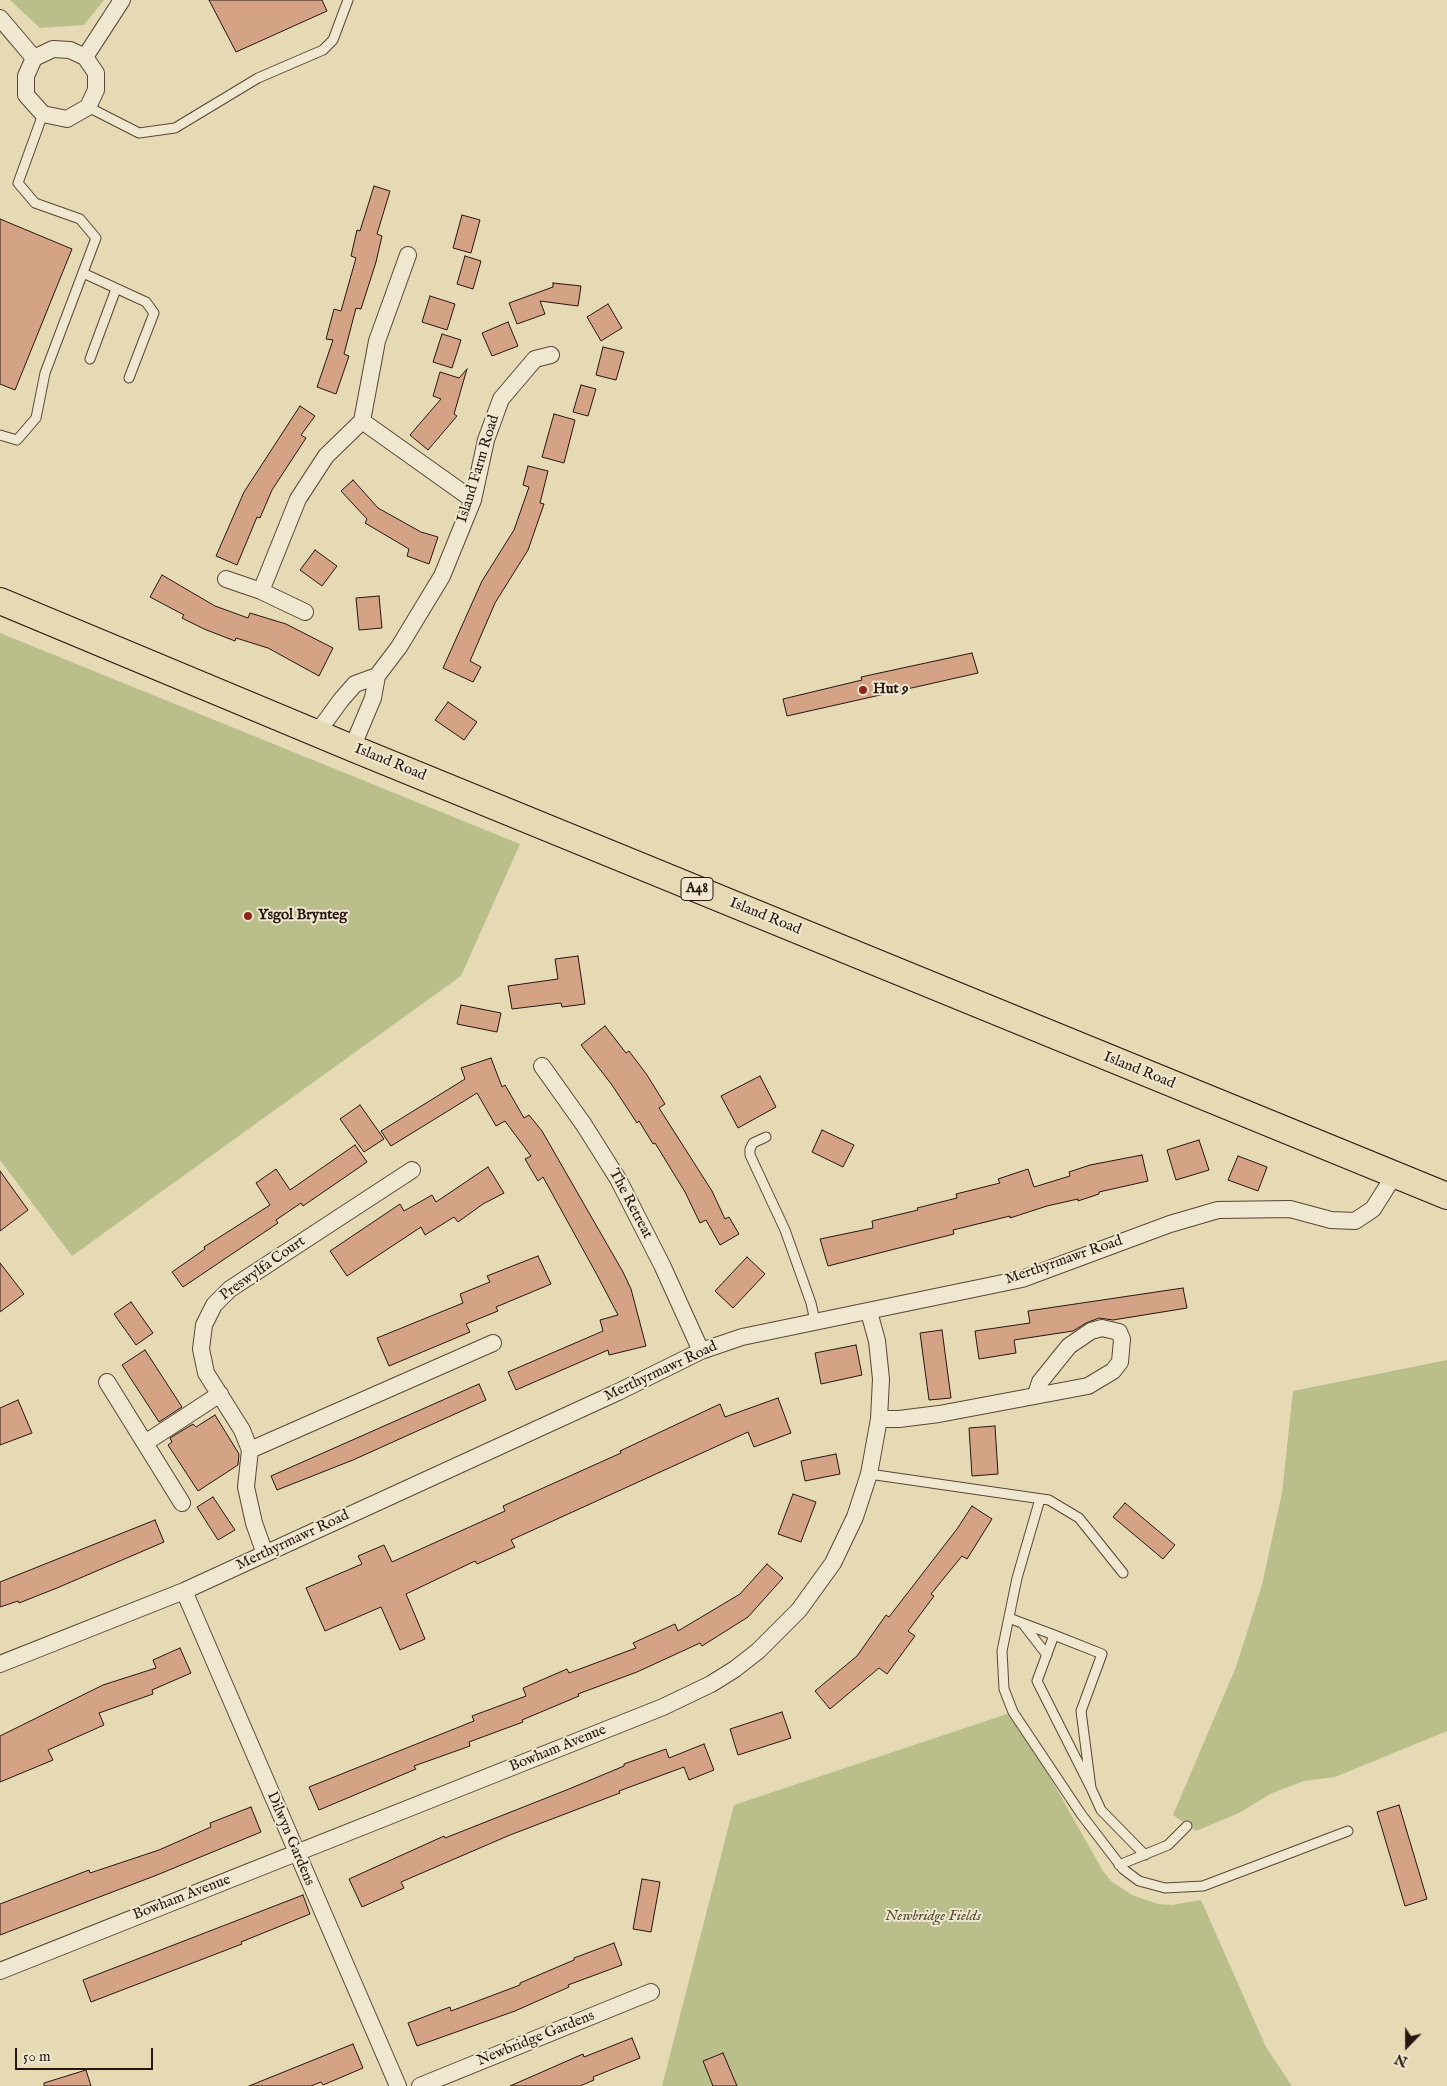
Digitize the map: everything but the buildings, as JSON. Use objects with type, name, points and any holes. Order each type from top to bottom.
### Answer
[{"type":"main road","name":"Island Road","points":[[0,601],[352,748],[1447,1196]]},
{"type":"street","points":[[85,57],[122,0]]},
{"type":"street","points":[[0,18],[34,58]]},
{"type":"street","points":[[53,49],[70,50],[85,57],[96,73],[96,90],[88,107],[67,119],[43,114],[26,95],[26,76],[34,58],[53,49]]},
{"type":"street","points":[[261,591],[298,498],[326,456],[362,421],[377,341],[408,255]]},
{"type":"street","name":"Island Farm Road","points":[[352,748],[373,698],[377,676],[399,647],[442,576],[473,500],[486,440],[501,398],[535,359],[551,355]]},
{"type":"street","points":[[362,421],[473,500]]},
{"type":"street","points":[[226,579],[261,591],[305,612]]},
{"type":"street","name":"Island Farm Road","points":[[318,733],[356,684],[377,676]]},
{"type":"street","name":"The Retreat","points":[[542,1066],[584,1125],[618,1178],[662,1265],[701,1351]]},
{"type":"street","name":"Preswylfa Court","points":[[265,1554],[254,1523],[246,1487],[250,1450],[242,1430],[206,1373],[201,1349],[201,1336],[208,1315],[221,1296],[259,1268],[412,1170]]},
{"type":"street","name":"Merthyrmawr Road","points":[[0,1664],[184,1591],[618,1392],[701,1351],[742,1337],[814,1321],[869,1312],[1022,1278],[1170,1224],[1218,1210],[1290,1209],[1331,1220],[1355,1222],[1373,1209],[1395,1174]]},
{"type":"street","name":"Bowham Avenue","points":[[0,1971],[663,1707],[711,1684],[735,1669],[780,1632],[817,1587],[846,1537],[869,1474],[880,1419],[880,1370],[877,1341],[869,1312]]},
{"type":"street","points":[[880,1419],[899,1419],[939,1414],[1036,1394],[1088,1386],[1108,1375],[1120,1362],[1122,1339],[1119,1332],[1102,1328],[1091,1331],[1069,1346],[1040,1382],[1036,1394]]},
{"type":"street","points":[[250,1450],[493,1343]]},
{"type":"street","points":[[107,1382],[182,1503]]},
{"type":"street","points":[[145,1443],[220,1394]]},
{"type":"street","name":"Dilwyn Gardens","points":[[184,1591],[296,1854],[398,2086]]},
{"type":"street","name":"Newbridge Gardens","points":[[420,2086],[651,1992]]},
{"type":"lane","points":[[88,107],[139,133],[175,128],[258,78],[323,50],[333,40],[348,0]]},
{"type":"lane","points":[[0,435],[16,440],[36,418],[45,373],[96,238],[80,219],[35,203],[18,183],[43,114]]},
{"type":"lane","points":[[83,273],[116,290],[146,302],[154,313],[129,378]]},
{"type":"lane","points":[[90,359],[116,290]]},
{"type":"lane","points":[[766,1137],[753,1143],[750,1155],[785,1230],[811,1303],[814,1321]]},
{"type":"lane","points":[[869,1474],[1049,1500],[1079,1518],[1123,1573]]},
{"type":"lane","points":[[1040,1499],[1017,1578],[1002,1651],[1004,1689],[1013,1712],[1081,1814],[1119,1865],[1139,1881],[1164,1888],[1203,1886],[1348,1831]]},
{"type":"lane","points":[[1009,1618],[1102,1654],[1081,1711],[1091,1788]]},
{"type":"lane","points":[[1022,1623],[1047,1655]]},
{"type":"lane","points":[[1054,1636],[1037,1681],[1101,1810],[1145,1855]]},
{"type":"lane","points":[[1119,1865],[1168,1846],[1187,1826]]},
{"type":"green space","points":[[10,0],[104,0],[84,25],[40,28]]},
{"type":"green space","name":"Ysgol Brynteg","points":[[0,633],[520,844],[461,976],[72,1256],[0,1160]]},
{"type":"green space","points":[[1447,1360],[1447,1731],[1335,1777],[1304,1781],[1272,1793],[1239,1813],[1196,1831],[1173,1815],[1236,1667],[1262,1585],[1282,1493],[1293,1391]]},
{"type":"green space","name":"Newbridge Fields","points":[[1013,1712],[1103,1871],[1111,1881],[1132,1895],[1158,1904],[1172,1905],[1201,1900],[1266,2047],[1292,2086],[662,2086],[734,1805]]},
{"type":"place","name":"Hut 9","points":[[863,690]]},
{"type":"place","name":"Ysgol Brynteg","points":[[248,916]]}]
